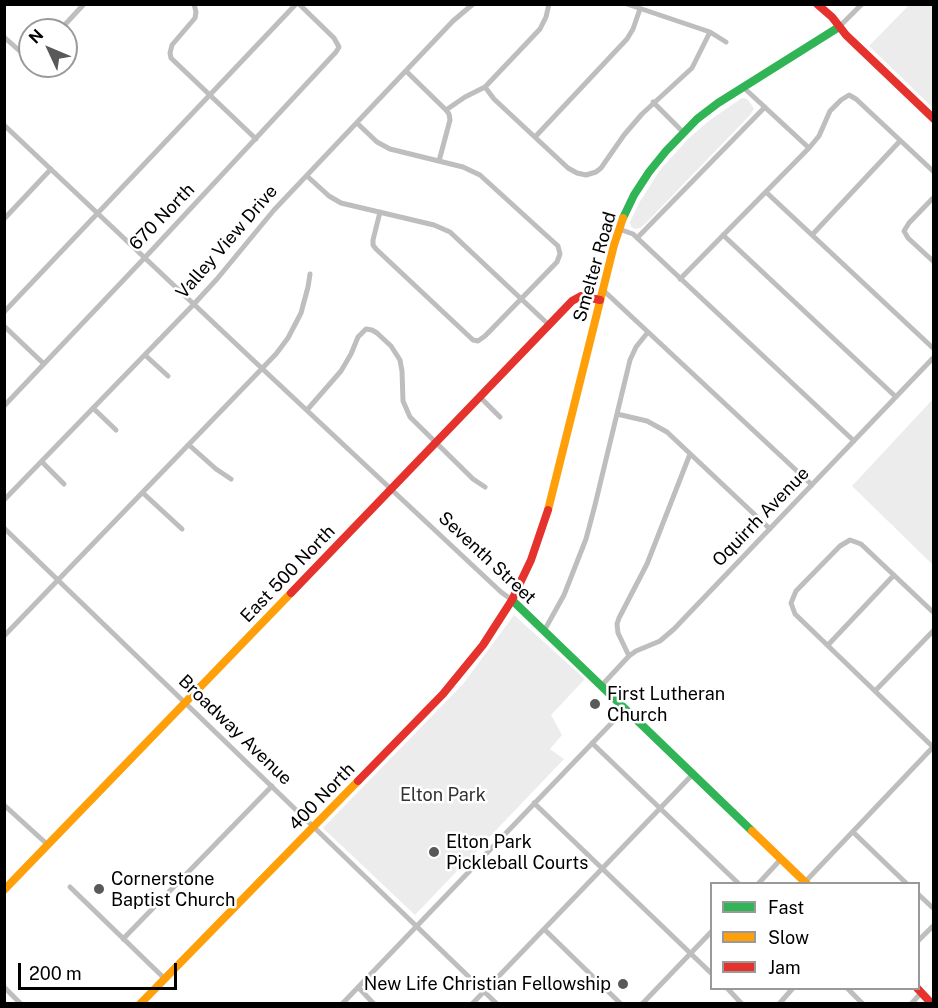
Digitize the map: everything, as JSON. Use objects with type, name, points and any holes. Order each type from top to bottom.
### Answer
[{"type":"street","points":[[71,18],[84,4]]},
{"type":"street","points":[[4,312],[298,4]]},
{"type":"street","name":"670 North","points":[[4,406],[332,57],[339,47],[334,38],[298,4]]},
{"type":"street","name":"Valley View Drive","points":[[4,501],[194,304],[274,210],[453,21],[473,4]]},
{"type":"street","points":[[446,110],[465,96],[485,87],[540,29],[549,4]]},
{"type":"street","points":[[627,4],[710,32],[726,42]]},
{"type":"street","points":[[817,4],[933,118]]},
{"type":"street","name":"Smelter Road","points":[[512,600],[531,560],[551,501],[619,229],[634,195],[666,151],[697,119],[718,103],[839,27],[862,4]]},
{"type":"street","points":[[195,7],[196,15],[193,21],[173,42],[170,53],[174,63],[256,139]]},
{"type":"street","points":[[535,137],[627,39],[640,9]]},
{"type":"street","points":[[485,87],[494,99],[568,168],[586,175],[601,168],[628,130],[653,102],[692,68],[710,32]]},
{"type":"street","points":[[4,37],[18,49]]},
{"type":"street","points":[[406,71],[449,114],[450,120],[439,161]]},
{"type":"street","points":[[743,87],[809,148]]},
{"type":"street","points":[[680,279],[809,148],[819,136],[830,111],[849,95],[933,172]]},
{"type":"street","points":[[653,102],[683,132]]},
{"type":"street","points":[[637,238],[765,107]]},
{"type":"street","points":[[357,123],[377,142],[386,147],[468,169],[484,177],[558,246],[560,254],[557,262],[485,336],[473,340],[373,245],[380,212]]},
{"type":"street","name":"Seventh Street","points":[[5,126],[262,369],[512,600],[805,882]]},
{"type":"street","points":[[812,235],[900,141]]},
{"type":"street","points":[[4,219],[51,169]]},
{"type":"street","points":[[307,176],[337,201],[434,225],[450,232],[549,325]]},
{"type":"street","points":[[766,192],[933,349]]},
{"type":"street","points":[[933,197],[904,231],[908,238],[933,262]]},
{"type":"street","points":[[619,229],[633,234],[854,441]]},
{"type":"street","points":[[723,235],[896,397]]},
{"type":"street","points":[[4,636],[282,346],[304,304],[310,274]]},
{"type":"street","points":[[603,290],[812,485]]},
{"type":"street","name":"East 500 North","points":[[4,890],[577,297],[600,300]]},
{"type":"street","points":[[4,326],[44,364]]},
{"type":"street","points":[[307,410],[336,379],[347,363],[358,338],[366,329],[377,333],[394,350],[399,360],[402,371],[402,396],[407,412],[413,421],[473,479],[485,487]]},
{"type":"street","points":[[544,631],[564,594],[586,539],[632,356],[648,332]]},
{"type":"street","points":[[145,355],[168,376]]},
{"type":"street","name":"Oquirrh Avenue","points":[[602,686],[629,656],[668,635],[933,357]]},
{"type":"street","points":[[480,397],[500,417]]},
{"type":"street","points":[[93,408],[116,430]]},
{"type":"street","points":[[617,414],[658,426],[770,529]]},
{"type":"street","points":[[189,445],[231,479]]},
{"type":"street","points":[[629,656],[620,638],[617,624],[621,612],[648,564],[690,454]]},
{"type":"street","points":[[42,462],[64,484]]},
{"type":"street","points":[[143,493],[182,529]]},
{"type":"street","name":"Broadway Avenue","points":[[4,528],[497,1004]]},
{"type":"street","points":[[807,882],[933,747],[795,614],[791,603],[796,591],[840,546],[850,540],[861,544],[933,613]]},
{"type":"street","points":[[828,645],[894,575]]},
{"type":"street","name":"400 North","points":[[140,1004],[450,686],[483,645],[512,600]]},
{"type":"street","points":[[875,691],[933,630]]},
{"type":"street","points":[[342,1004],[626,708]]},
{"type":"street","points":[[592,743],[737,882]]},
{"type":"street","points":[[472,1004],[694,773]]},
{"type":"street","points":[[123,939],[272,786]]},
{"type":"street","points":[[534,803],[710,973]]},
{"type":"street","points":[[4,805],[48,845]]},
{"type":"street","points":[[853,831],[905,882]]},
{"type":"street","points":[[760,882],[781,859]]},
{"type":"street","points":[[70,887],[165,979]]},
{"type":"street","points":[[920,896],[933,909]]},
{"type":"street","points":[[920,939],[933,925]]},
{"type":"street","points":[[544,929],[621,1004]]},
{"type":"street","points":[[642,1004],[710,932]]},
{"type":"street","points":[[4,987],[21,1004]]},
{"type":"street","points":[[357,987],[374,1004]]},
{"type":"street","points":[[729,990],[742,1004]]},
{"type":"street","points":[[779,1004],[791,990]]},
{"type":"street","points":[[850,990],[863,1004]]},
{"type":"street","points":[[911,1004],[919,991],[932,1004]]},
{"type":"green space","points":[[910,4],[933,5],[933,108],[869,46]]},
{"type":"green space","points":[[742,98],[747,99],[754,109],[750,115],[647,222],[640,228],[631,227],[630,222],[639,203],[660,170],[689,138]]},
{"type":"green space","points":[[933,399],[933,565],[852,486]]},
{"type":"green space","name":"Elton Park","points":[[514,615],[585,679],[551,715],[562,735],[550,749],[564,759],[415,915],[323,828],[463,684]]},
{"type":"traffic: fast","points":[[623,218],[649,172],[697,119],[718,103],[839,27]]},
{"type":"traffic: fast","points":[[512,600],[752,831]]},
{"type":"traffic: slow","points":[[548,510],[614,245],[623,218]]},
{"type":"traffic: slow","points":[[4,890],[291,593]]},
{"type":"traffic: slow","points":[[140,1004],[358,781]]},
{"type":"traffic: slow","points":[[752,831],[805,882]]},
{"type":"traffic: jam","points":[[817,4],[934,119]]},
{"type":"traffic: jam","points":[[291,593],[572,301],[581,296],[600,300]]},
{"type":"traffic: jam","points":[[358,781],[443,694],[483,645],[512,600],[531,560],[548,510]]},
{"type":"traffic: jam","points":[[919,990],[932,1004]]},
{"type":"place","name":"First Lutheran Church","points":[[595,704]]},
{"type":"place","name":"Elton Park Pickleball Courts","points":[[434,852]]},
{"type":"place","name":"Cornerstone Baptist Church","points":[[99,889]]},
{"type":"place","name":"New Life Christian Fellowship","points":[[623,984]]}]
